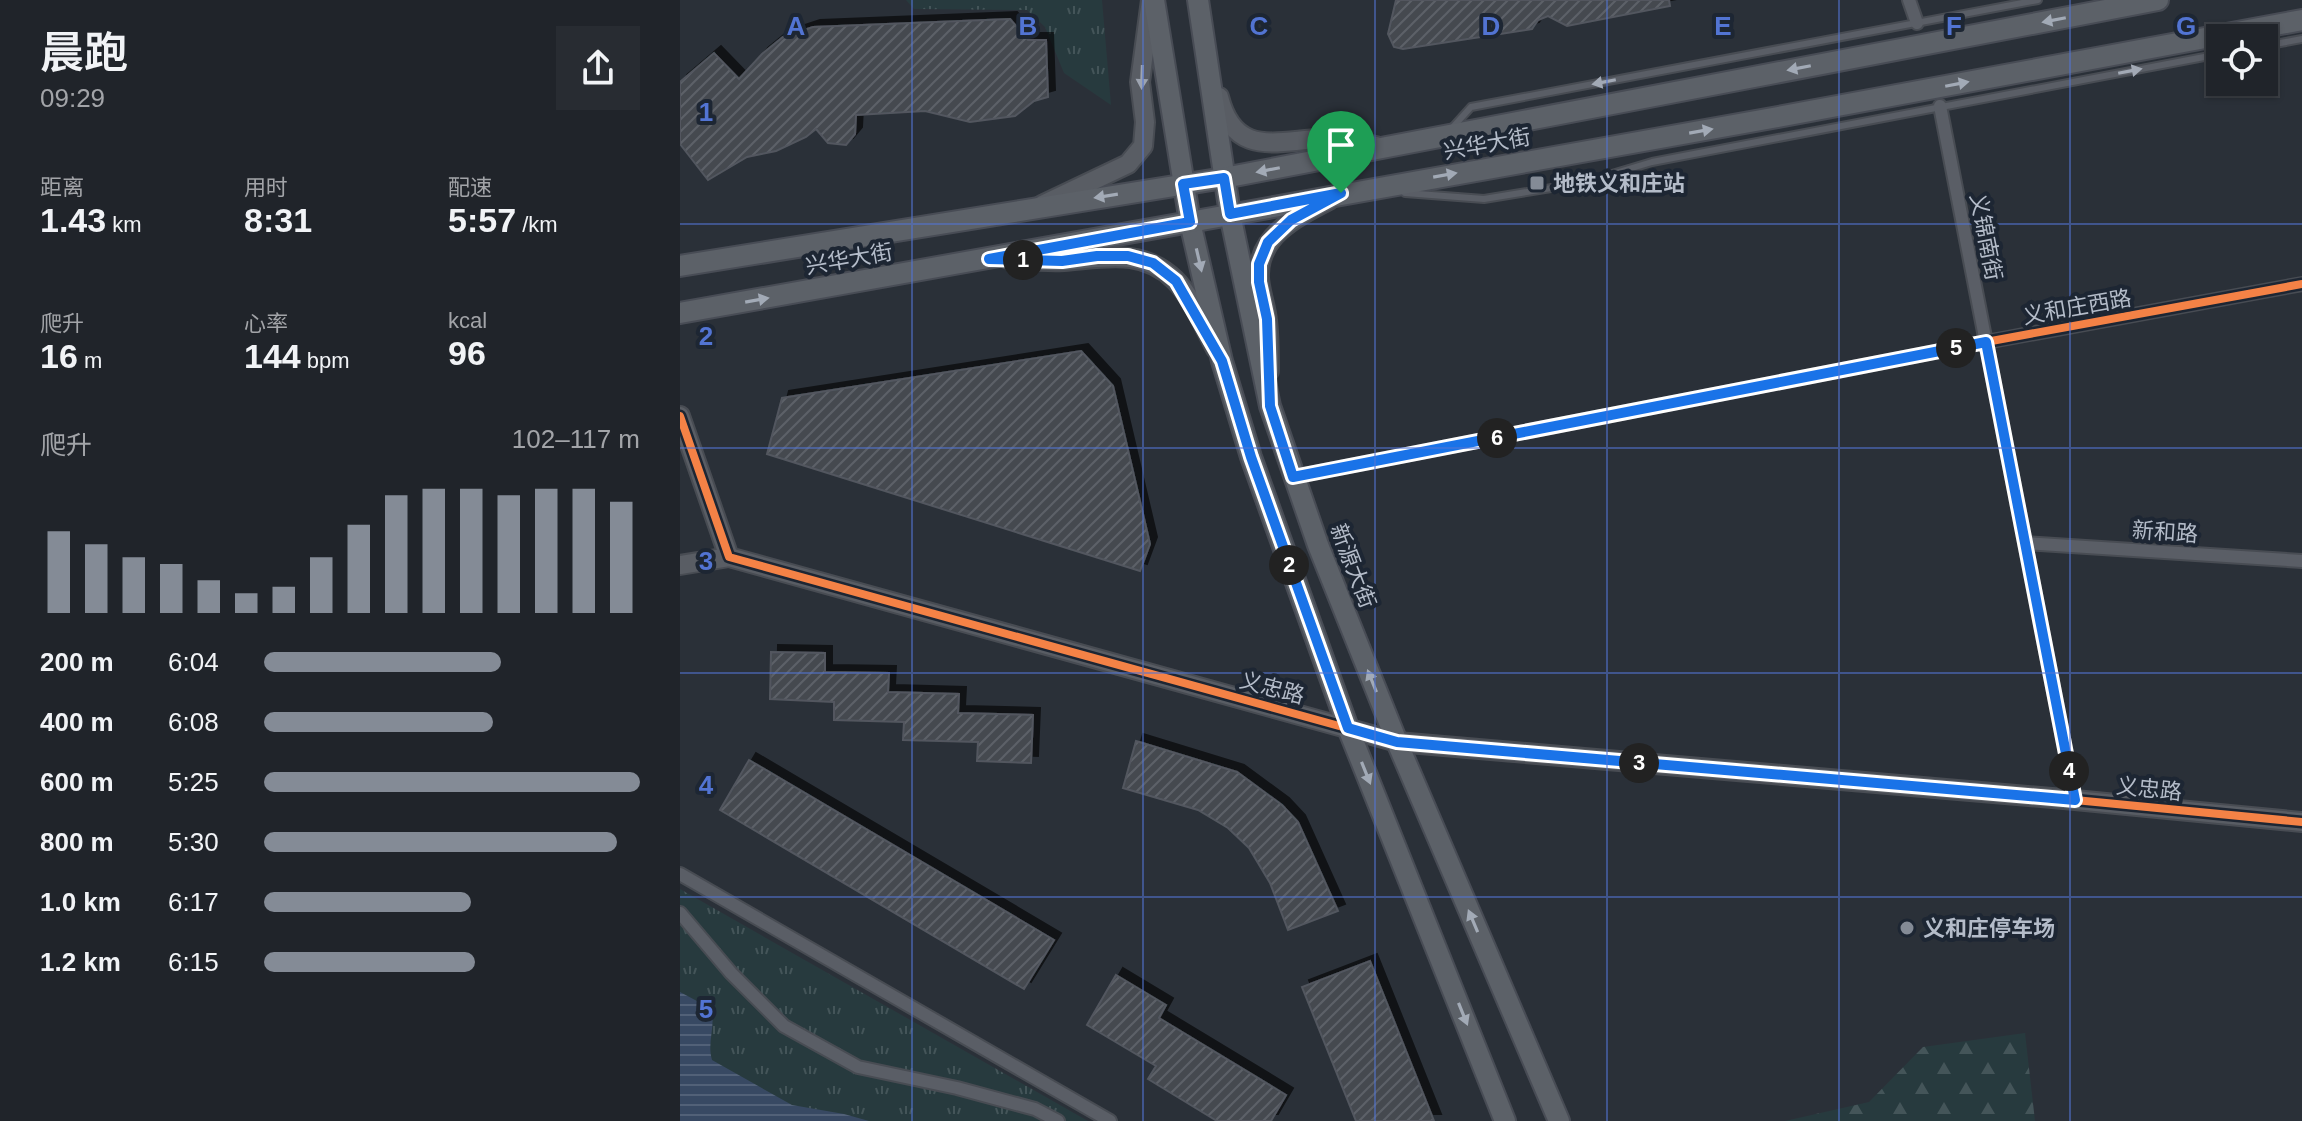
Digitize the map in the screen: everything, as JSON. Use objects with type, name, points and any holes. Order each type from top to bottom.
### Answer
[{"type":"main road","points":[[1152,0],[1190,222],[1222,361],[1251,457],[1348,728],[1505,1121]]},
{"type":"main road","name":"新源大街","points":[[1198,0],[1230,214],[1270,406],[1293,477],[1397,742],[1559,1121]]},
{"type":"main road","name":"兴华大街","points":[[680,266],[1224,178],[2158,0]]},
{"type":"main road","name":"兴华大街","points":[[680,313],[2302,20]]},
{"type":"street","points":[[1036,208],[1128,164],[1143,146],[1145,122],[1140,82],[1152,0]]},
{"type":"street","points":[[1909,0],[1917,23]]},
{"type":"street","points":[[1203,37],[1226,118],[1243,135],[1261,144],[1322,139],[1391,147]]},
{"type":"street","name":"义锦南街","points":[[1940,106],[2075,800]]},
{"type":"street","points":[[1270,406],[1267,319],[1259,282],[1259,264],[1268,242],[1291,220],[1341,193]]},
{"type":"street","points":[[989,259],[1062,261],[1128,256],[1153,263],[1176,281],[1222,361]]},
{"type":"street","name":"义和庄西路","points":[[1293,477],[1986,342],[2302,284]]},
{"type":"street","points":[[680,416],[729,557],[680,565]]},
{"type":"street","name":"新和路","points":[[2025,543],[2302,561]]},
{"type":"street","name":"义忠路","points":[[729,557],[1397,742],[2302,822]]},
{"type":"street","points":[[680,874],[1110,1121]]},
{"type":"street","points":[[680,913],[731,973],[784,1026],[858,1067],[957,1088],[1035,1109],[1058,1121]]},
{"type":"lane","points":[[1444,136],[1471,107],[2038,0]]},
{"type":"lane","points":[[2278,43],[2302,39]]},
{"type":"lane","points":[[1365,189],[1484,199],[1582,183],[1652,162],[2206,57]]},
{"type":"green space","points":[[906,0],[1102,0],[1111,105],[1064,73],[1045,27],[1027,10],[914,9]]},
{"type":"green space","points":[[680,889],[1088,1121],[680,1121]]},
{"type":"green space","points":[[2025,1033],[2035,1121],[1785,1121],[1869,1102],[1923,1047]]},
{"type":"water","points":[[680,992],[712,1009],[712,1060],[792,1105],[869,1121],[680,1121]]},
{"type":"building","points":[[1396,0],[1669,0],[1670,6],[1567,26],[1548,16],[1538,20],[1532,29],[1403,49],[1394,47],[1388,34]]},
{"type":"building","points":[[1010,19],[1028,40],[1046,40],[1048,97],[1034,101],[1015,116],[970,122],[925,111],[856,115],[855,134],[846,145],[828,143],[816,129],[776,151],[747,157],[708,180],[680,144],[680,82],[714,53],[739,79],[783,37],[813,27]]},
{"type":"building","points":[[1081,351],[1113,386],[1150,544],[1140,571],[767,454],[782,398]]},
{"type":"building","points":[[771,652],[825,653],[825,672],[889,673],[888,692],[959,694],[958,713],[1033,715],[1031,763],[977,761],[978,742],[903,740],[904,722],[834,720],[834,702],[770,699]]},
{"type":"building","points":[[1136,741],[1237,772],[1282,805],[1298,822],[1338,911],[1288,930],[1270,883],[1249,848],[1228,828],[1198,810],[1123,788]]},
{"type":"building","points":[[749,760],[1054,940],[1024,989],[720,810]]},
{"type":"building","points":[[1370,961],[1434,1121],[1356,1121],[1302,987]]},
{"type":"building","points":[[1116,975],[1166,1005],[1159,1018],[1286,1095],[1271,1121],[1217,1121],[1148,1079],[1156,1066],[1087,1025]]},
{"type":"cycle path","points":[[1293,477],[1986,342],[2302,284]]},
{"type":"cycle path","points":[[680,416],[729,557],[1397,742],[2302,822]]},
{"type":"place","name":"地铁义和庄站","points":[[1537,183]]},
{"type":"place","name":"义和庄停车场","points":[[1907,928]]},
{"type":"route","points":[[1224,178],[1230,214],[1341,193],[1291,220],[1268,242],[1259,264],[1259,282],[1267,319],[1270,406],[1293,477],[1986,342],[2075,800],[1397,742],[1348,728],[1251,457],[1222,361],[1176,281],[1153,263],[1128,256],[1062,261],[989,259],[1190,222],[1183,184],[1224,178]]}]
